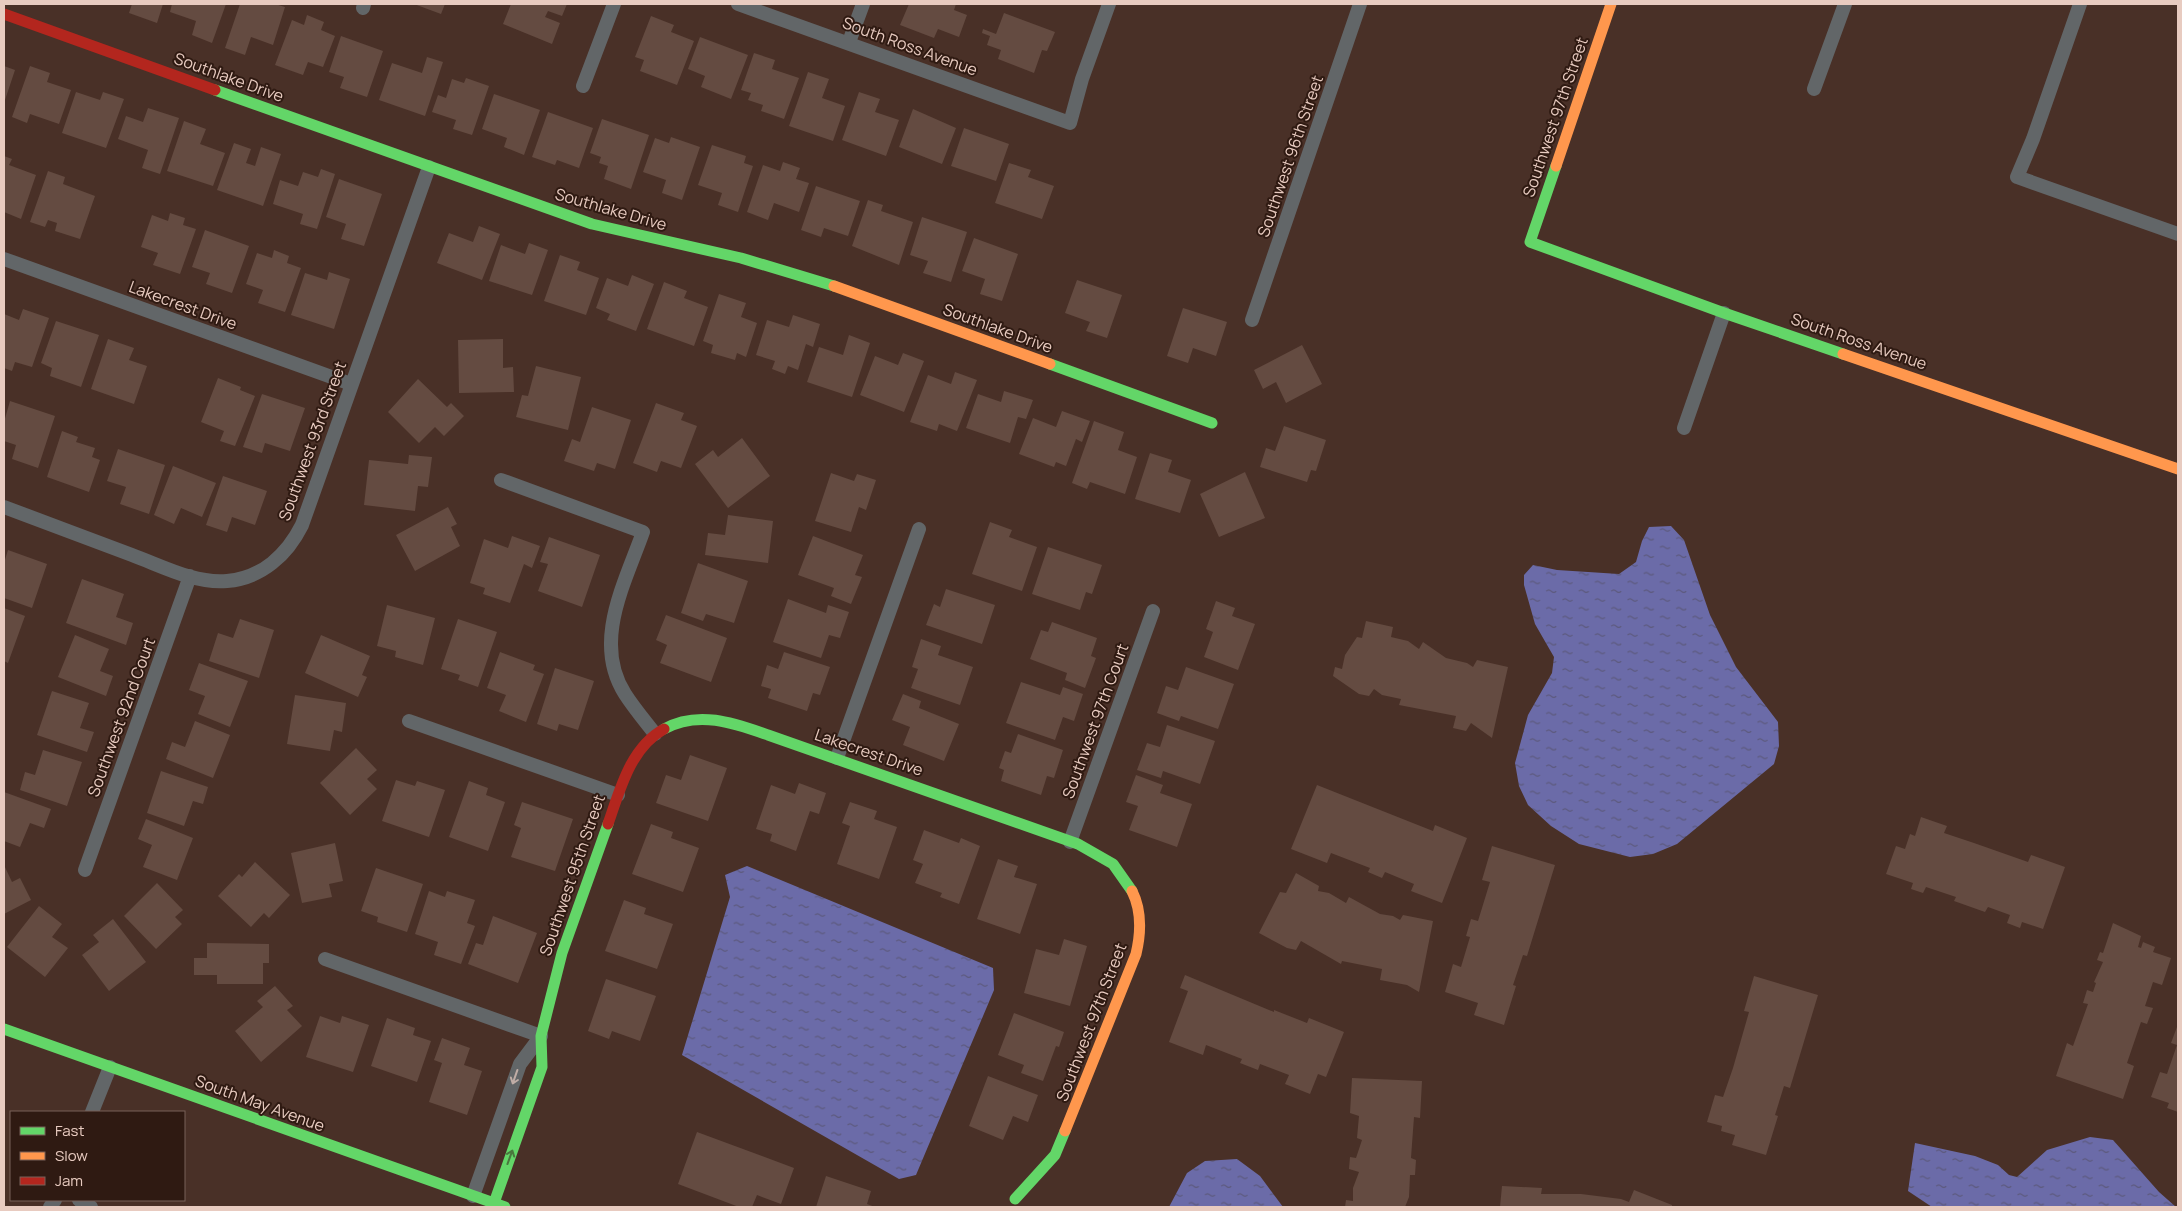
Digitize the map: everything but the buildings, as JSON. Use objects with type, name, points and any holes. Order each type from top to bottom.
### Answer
[{"type":"street","points":[[583,86],[614,4]]},
{"type":"street","name":"South Ross Avenue","points":[[738,4],[1070,122],[1082,79],[1109,4]]},
{"type":"street","points":[[849,42],[863,4]]},
{"type":"street","name":"Southwest 96th Street","points":[[1252,320],[1360,4]]},
{"type":"street","name":"Southwest 97th Street","points":[[1530,242],[1611,4]]},
{"type":"street","points":[[1814,90],[1845,4]]},
{"type":"street","points":[[2080,4],[2033,139],[2017,177],[2178,234]]},
{"type":"street","name":"Southlake Drive","points":[[4,14],[592,224],[741,258],[817,280],[1212,423]]},
{"type":"street","name":"Southwest 93rd Street","points":[[4,507],[190,576],[226,581],[240,579],[279,559],[289,548],[302,525],[429,167]]},
{"type":"street","name":"South Ross Avenue","points":[[1530,242],[1724,313],[2178,469]]},
{"type":"street","name":"Lakecrest Drive","points":[[4,259],[351,384]]},
{"type":"street","points":[[1684,428],[1724,313]]},
{"type":"street","points":[[501,480],[643,532],[614,614],[610,636],[611,656],[616,675],[624,693],[655,734]]},
{"type":"street","points":[[837,758],[919,529]]},
{"type":"street","name":"Southwest 92nd Court","points":[[85,870],[190,576]]},
{"type":"street","name":"Southwest 97th Court","points":[[1070,842],[1153,611]]},
{"type":"street","name":"Lakecrest Drive","points":[[655,734],[674,725],[696,719],[714,719],[837,758],[1070,842]]},
{"type":"street","points":[[409,721],[618,795]]},
{"type":"street","name":"Southwest 95th Street","points":[[500,1205],[542,1068],[541,1036],[562,953],[618,795],[633,760],[648,739],[655,734]]},
{"type":"street","name":"Southwest 97th Street","points":[[1015,1199],[1056,1155],[1139,945],[1139,910],[1129,885],[1111,863],[1070,842]]},
{"type":"street","points":[[326,959],[541,1036]]},
{"type":"street","name":"South May Avenue","points":[[4,1029],[500,1205]]},
{"type":"street","name":"Southwest 95th Street","points":[[473,1196],[520,1064],[541,1036]]},
{"type":"street","points":[[92,1111],[110,1067]]},
{"type":"water","points":[[1671,526],[1684,540],[1710,615],[1736,667],[1778,722],[1779,746],[1774,764],[1677,844],[1653,854],[1630,857],[1579,844],[1551,826],[1528,805],[1519,786],[1515,763],[1528,715],[1552,673],[1554,657],[1535,624],[1524,585],[1524,575],[1533,565],[1557,570],[1619,574],[1636,562],[1642,541],[1649,527]]},
{"type":"water","points":[[747,866],[993,968],[994,990],[916,1175],[899,1179],[682,1055],[730,897],[725,875]]},
{"type":"water","points":[[2090,1137],[2113,1140],[2159,1192],[2176,1207],[1932,1207],[1908,1191],[1915,1143],[1975,1156],[1998,1165],[2009,1175],[2017,1177],[2047,1150]]},
{"type":"water","points":[[1237,1159],[1260,1176],[1283,1207],[1169,1207],[1187,1173],[1205,1161]]},
{"type":"traffic: fast","points":[[215,90],[592,224],[741,258],[834,286]]},
{"type":"traffic: fast","points":[[1556,166],[1530,242],[1843,354]]},
{"type":"traffic: fast","points":[[1050,364],[1212,423]]},
{"type":"traffic: fast","points":[[664,729],[677,723],[703,719],[716,720],[755,731],[1078,844],[1113,864],[1132,891]]},
{"type":"traffic: fast","points":[[494,1203],[542,1067],[541,1036],[562,953],[608,824]]},
{"type":"traffic: fast","points":[[4,1029],[505,1207]]},
{"type":"traffic: fast","points":[[1015,1199],[1055,1155],[1065,1131]]},
{"type":"traffic: slow","points":[[1556,166],[1611,4]]},
{"type":"traffic: slow","points":[[834,286],[1050,364]]},
{"type":"traffic: slow","points":[[1843,354],[2178,469]]},
{"type":"traffic: slow","points":[[1065,1131],[1136,954],[1140,922],[1138,906],[1132,891]]},
{"type":"traffic: jam","points":[[4,14],[215,90]]},
{"type":"traffic: jam","points":[[608,824],[622,784],[635,758],[652,737],[664,729]]}]
